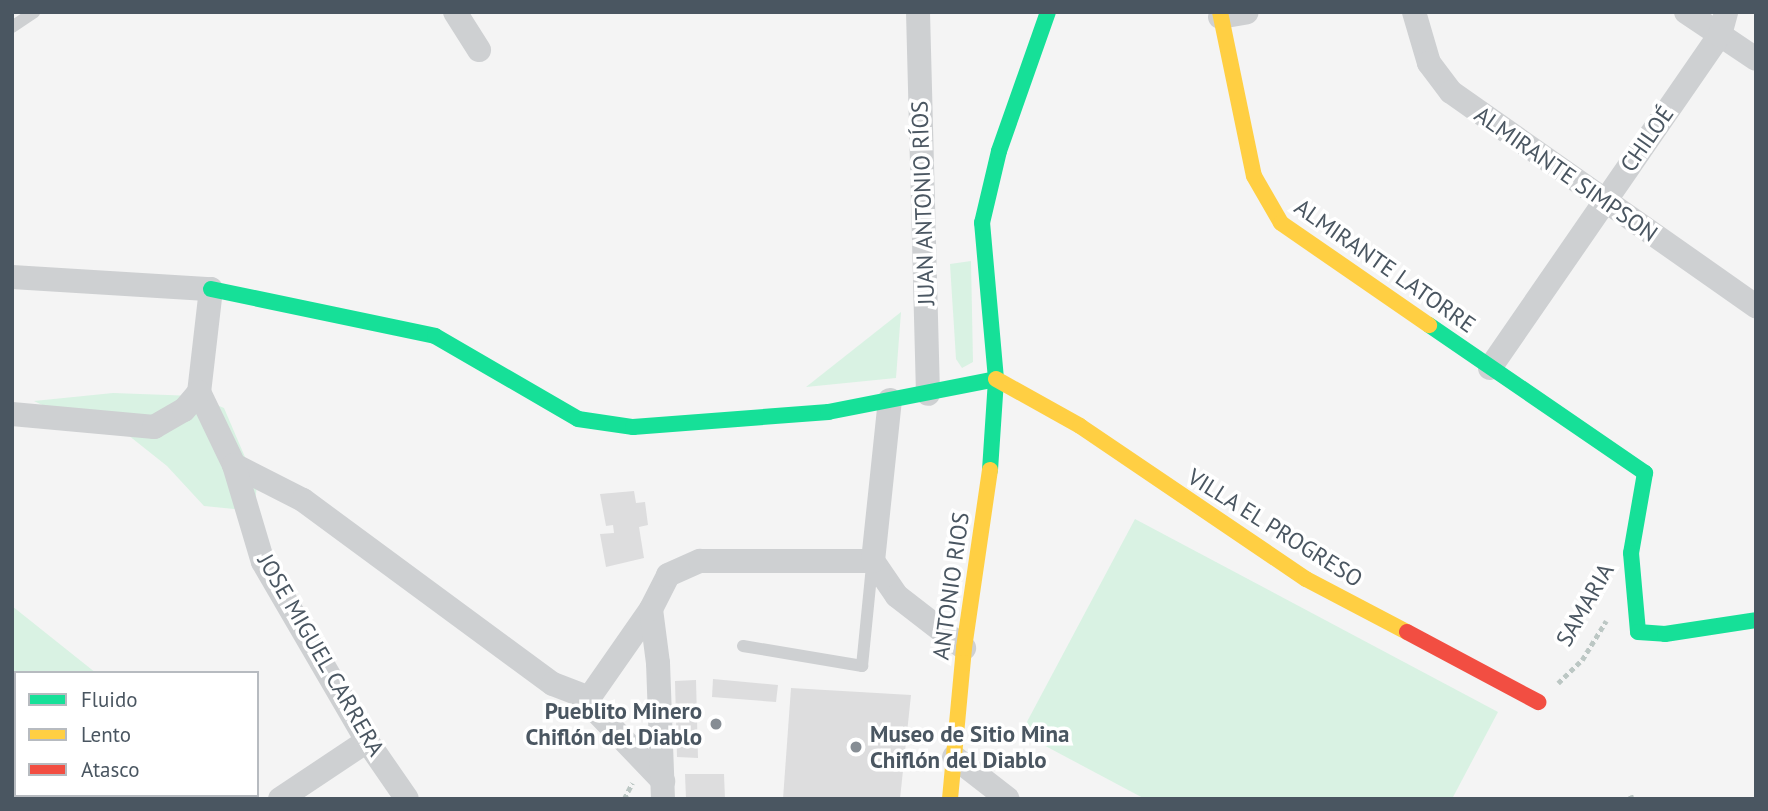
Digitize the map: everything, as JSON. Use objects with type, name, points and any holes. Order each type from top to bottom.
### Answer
[{"type":"street","points":[[454,12],[480,50]]},
{"type":"street","name":"JUAN ANTONIO RÍOS","points":[[918,12],[928,394]]},
{"type":"street","name":"ANTONIO RIOS","points":[[950,799],[964,648],[988,494],[996,379],[982,223],[999,151],[1048,12]]},
{"type":"street","points":[[1220,15],[1247,12]]},
{"type":"street","name":"ALMIRANTE SIMPSON","points":[[1414,12],[1429,63],[1451,92],[1603,202],[1756,306]]},
{"type":"street","points":[[1686,12],[1723,24],[1756,59]]},
{"type":"street","name":"ALMIRANTE LATORRE","points":[[1220,15],[1254,176],[1270,209],[1295,233],[1645,473]]},
{"type":"street","name":"CHILOÉ","points":[[1490,368],[1723,24]]},
{"type":"street","points":[[12,277],[211,289],[435,336],[578,419],[633,427],[828,412],[996,379]]},
{"type":"street","points":[[12,414],[154,427],[184,410],[199,392],[211,289]]},
{"type":"street","name":"VILLA EL PROGRESO","points":[[996,379],[1080,426],[1202,512],[1306,579],[1538,702]]},
{"type":"street","name":"JOSE MIGUEL CARRERA","points":[[199,392],[234,465],[263,562],[367,741],[407,799]]},
{"type":"street","points":[[891,400],[873,561],[897,596],[964,648]]},
{"type":"street","points":[[234,465],[303,500],[553,684],[589,698]]},
{"type":"street","name":"SAMARIA","points":[[1645,473],[1631,553],[1638,632],[1665,634],[1756,620]]},
{"type":"street","points":[[589,698],[651,609],[668,575],[701,561],[873,561]]},
{"type":"street","points":[[651,609],[663,790]]},
{"type":"street","points":[[589,698],[592,707],[663,790]]},
{"type":"street","points":[[280,799],[367,741]]},
{"type":"street","points":[[954,757],[1008,799]]},
{"type":"lane","points":[[12,27],[34,12]]},
{"type":"lane","points":[[743,646],[862,666],[873,561]]},
{"type":"path","name":"SAMARIA","points":[[1538,702],[1582,660],[1608,617]]},
{"type":"green space","points":[[971,261],[973,362],[962,368],[956,359],[950,264]]},
{"type":"green space","points":[[901,312],[896,378],[806,387]]},
{"type":"green space","points":[[113,393],[195,396],[224,408],[257,485],[254,511],[204,506],[167,466],[128,435],[81,424],[34,401]]},
{"type":"green space","points":[[1135,519],[1498,712],[1452,799],[1145,799],[1021,733]]},
{"type":"green space","points":[[12,606],[93,671],[14,671],[14,797],[166,797],[12,799]]},
{"type":"building","points":[[634,491],[636,503],[645,502],[648,525],[639,527],[644,558],[606,567],[600,534],[614,533],[613,525],[606,526],[600,494]]},
{"type":"building","points":[[713,679],[778,685],[776,702],[712,697]]},
{"type":"building","points":[[696,680],[698,758],[677,757],[675,681]]},
{"type":"building","name":"Museo de Sitio Mina Chiflón del Diablo","points":[[791,688],[911,695],[900,799],[783,799]]},
{"type":"building","points":[[685,774],[724,774],[725,799],[686,799]]},
{"type":"traffic: fast","points":[[990,470],[996,379],[982,223],[999,151],[1048,12]]},
{"type":"traffic: fast","points":[[211,289],[435,336],[578,419],[633,427],[828,412],[996,379]]},
{"type":"traffic: fast","points":[[1429,325],[1645,473],[1631,553],[1638,632],[1665,634],[1756,620]]},
{"type":"traffic: slow","points":[[1220,12],[1254,176],[1281,223],[1429,325]]},
{"type":"traffic: slow","points":[[996,379],[1080,426],[1306,579],[1407,632]]},
{"type":"traffic: slow","points":[[950,799],[964,648],[990,470]]},
{"type":"traffic: jam","points":[[1407,632],[1538,702]]},
{"type":"place","name":"Pueblito Minero Chiflón del Diablo","points":[[716,724]]},
{"type":"place","name":"Museo de Sitio Mina Chiflón del Diablo","points":[[856,747]]}]
